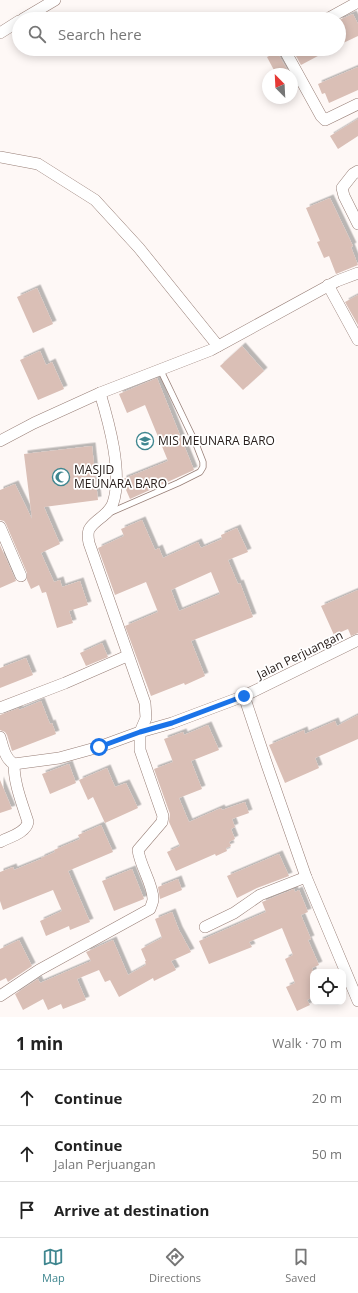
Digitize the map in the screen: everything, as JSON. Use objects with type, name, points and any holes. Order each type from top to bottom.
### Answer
[{"type":"street","points":[[35,12],[55,0]]},
{"type":"street","points":[[340,12],[358,2]]},
{"type":"street","points":[[0,33],[12,25]]},
{"type":"street","points":[[288,56],[321,116],[326,120],[358,104]]},
{"type":"street","points":[[0,157],[38,164],[94,200],[139,248],[214,348]]},
{"type":"street","points":[[358,171],[353,174],[342,188],[344,196],[358,224]]},
{"type":"street","points":[[0,441],[34,423],[100,393],[214,348],[328,285],[358,272]]},
{"type":"street","points":[[328,285],[358,340]]},
{"type":"street","points":[[0,996],[39,970],[150,909],[153,900],[151,889],[139,861],[138,850],[162,822],[163,816],[140,750],[140,732],[146,718],[145,703],[127,656],[89,543],[88,534],[90,528],[107,514],[113,504],[116,491],[116,465],[111,428],[100,393]]},
{"type":"street","points":[[0,528],[21,576]]},
{"type":"street","name":"Jalan Perjuangan","points":[[14,764],[60,758],[172,723],[244,696],[358,640]]},
{"type":"street","points":[[0,708],[127,656]]},
{"type":"street","points":[[244,696],[306,877],[358,1001]]},
{"type":"street","points":[[0,737],[6,756],[14,764],[14,775],[28,822],[27,827],[23,830],[0,842]]},
{"type":"street","points":[[204,927],[234,914],[260,895],[306,877]]},
{"type":"lane","points":[[107,514],[178,484],[200,472],[203,467],[203,462],[196,444],[160,369]]},
{"type":"building","points":[[353,14],[358,24],[358,36],[346,42],[346,17]]},
{"type":"building","points":[[279,56],[286,68],[273,68],[267,57]]},
{"type":"building","points":[[296,56],[318,56],[301,65]]},
{"type":"building","points":[[358,67],[358,90],[329,103],[325,93],[322,94],[318,84]]},
{"type":"building","points":[[358,119],[358,136],[338,149],[330,136]]},
{"type":"building","points":[[330,198],[353,246],[351,247],[358,265],[336,274],[329,256],[324,258],[317,242],[320,241],[306,208]]},
{"type":"building","points":[[37,288],[53,324],[33,333],[17,297]]},
{"type":"building","points":[[358,295],[358,325],[345,302]]},
{"type":"building","points":[[242,346],[264,371],[243,390],[220,366]]},
{"type":"building","points":[[40,351],[46,365],[52,362],[64,389],[38,400],[20,360]]},
{"type":"building","points":[[157,378],[194,470],[130,499],[123,483],[123,479],[168,461],[145,405],[127,413],[119,394]]},
{"type":"building","points":[[92,446],[98,500],[44,507],[60,544],[41,553],[54,582],[60,580],[62,587],[80,581],[88,605],[69,611],[73,623],[57,628],[46,592],[42,593],[39,585],[31,589],[27,580],[27,573],[6,524],[4,521],[0,520],[0,490],[15,484],[32,519],[24,454]]},
{"type":"building","points":[[142,520],[155,550],[159,548],[163,558],[198,542],[201,548],[222,539],[221,535],[237,528],[248,552],[228,560],[238,584],[240,583],[253,617],[191,641],[205,676],[185,685],[184,683],[151,696],[125,626],[158,612],[146,582],[115,595],[98,548],[124,536],[121,529]],"holes":[[[211,572],[220,594],[179,611],[171,590]]]},
{"type":"building","points":[[0,545],[16,581],[0,588]]},
{"type":"building","points":[[358,590],[358,633],[351,636],[348,629],[334,635],[321,606]]},
{"type":"building","points":[[102,643],[108,657],[86,666],[80,653]]},
{"type":"building","points":[[26,658],[33,675],[0,688],[0,668]]},
{"type":"building","points":[[41,701],[50,724],[52,723],[56,734],[12,751],[7,735],[5,732],[0,730],[0,715],[19,708],[19,710]]},
{"type":"building","points":[[358,715],[358,739],[315,758],[319,768],[285,783],[269,745],[304,730],[305,734],[335,721],[337,726]]},
{"type":"building","points":[[208,725],[219,750],[191,761],[202,789],[179,798],[189,822],[221,808],[222,810],[245,802],[249,813],[232,819],[235,827],[231,829],[235,839],[229,842],[231,846],[226,848],[227,851],[216,856],[215,854],[176,871],[167,852],[180,846],[169,822],[170,814],[154,769],[173,762],[164,739],[183,732],[184,735]]},
{"type":"building","points":[[69,764],[76,783],[50,794],[42,774]]},
{"type":"building","points":[[107,768],[115,787],[126,783],[138,808],[105,823],[93,797],[88,800],[79,780]]},
{"type":"building","points":[[0,780],[12,809],[0,813]]},
{"type":"building","points":[[101,825],[113,852],[68,871],[90,922],[70,930],[69,926],[46,936],[40,921],[62,911],[53,890],[3,910],[0,901],[0,872],[13,867],[14,870],[41,859],[55,852],[54,850],[80,839],[78,835]]},
{"type":"building","points":[[279,854],[289,876],[257,888],[237,898],[227,876]]},
{"type":"building","points":[[132,869],[144,899],[114,911],[102,881]]},
{"type":"building","points":[[178,879],[182,890],[160,899],[158,887]]},
{"type":"building","points":[[294,889],[295,892],[299,890],[308,912],[301,915],[311,939],[308,940],[319,965],[310,969],[310,998],[307,1000],[310,1005],[297,1011],[286,987],[295,983],[285,959],[293,955],[282,928],[249,942],[252,947],[209,964],[199,941],[266,912],[262,902]]},
{"type":"building","points":[[172,912],[179,930],[191,952],[171,961],[176,970],[154,981],[153,978],[119,997],[110,980],[105,982],[99,970],[77,979],[86,1000],[63,1009],[61,1004],[48,1010],[43,999],[23,1010],[15,994],[38,979],[40,983],[91,961],[86,952],[113,940],[128,975],[146,965],[141,949],[162,938],[155,919]]},
{"type":"building","points":[[19,940],[32,966],[8,982],[6,978],[0,981],[0,949]]},
{"type":"place","name":"MIS MEUNARA BARO","points":[[145,441]]},
{"type":"place","name":"MASJID MEUNARA BARO","points":[[61,477]]},
{"type":"route","points":[[99,747],[140,732],[172,723],[244,696]]}]
